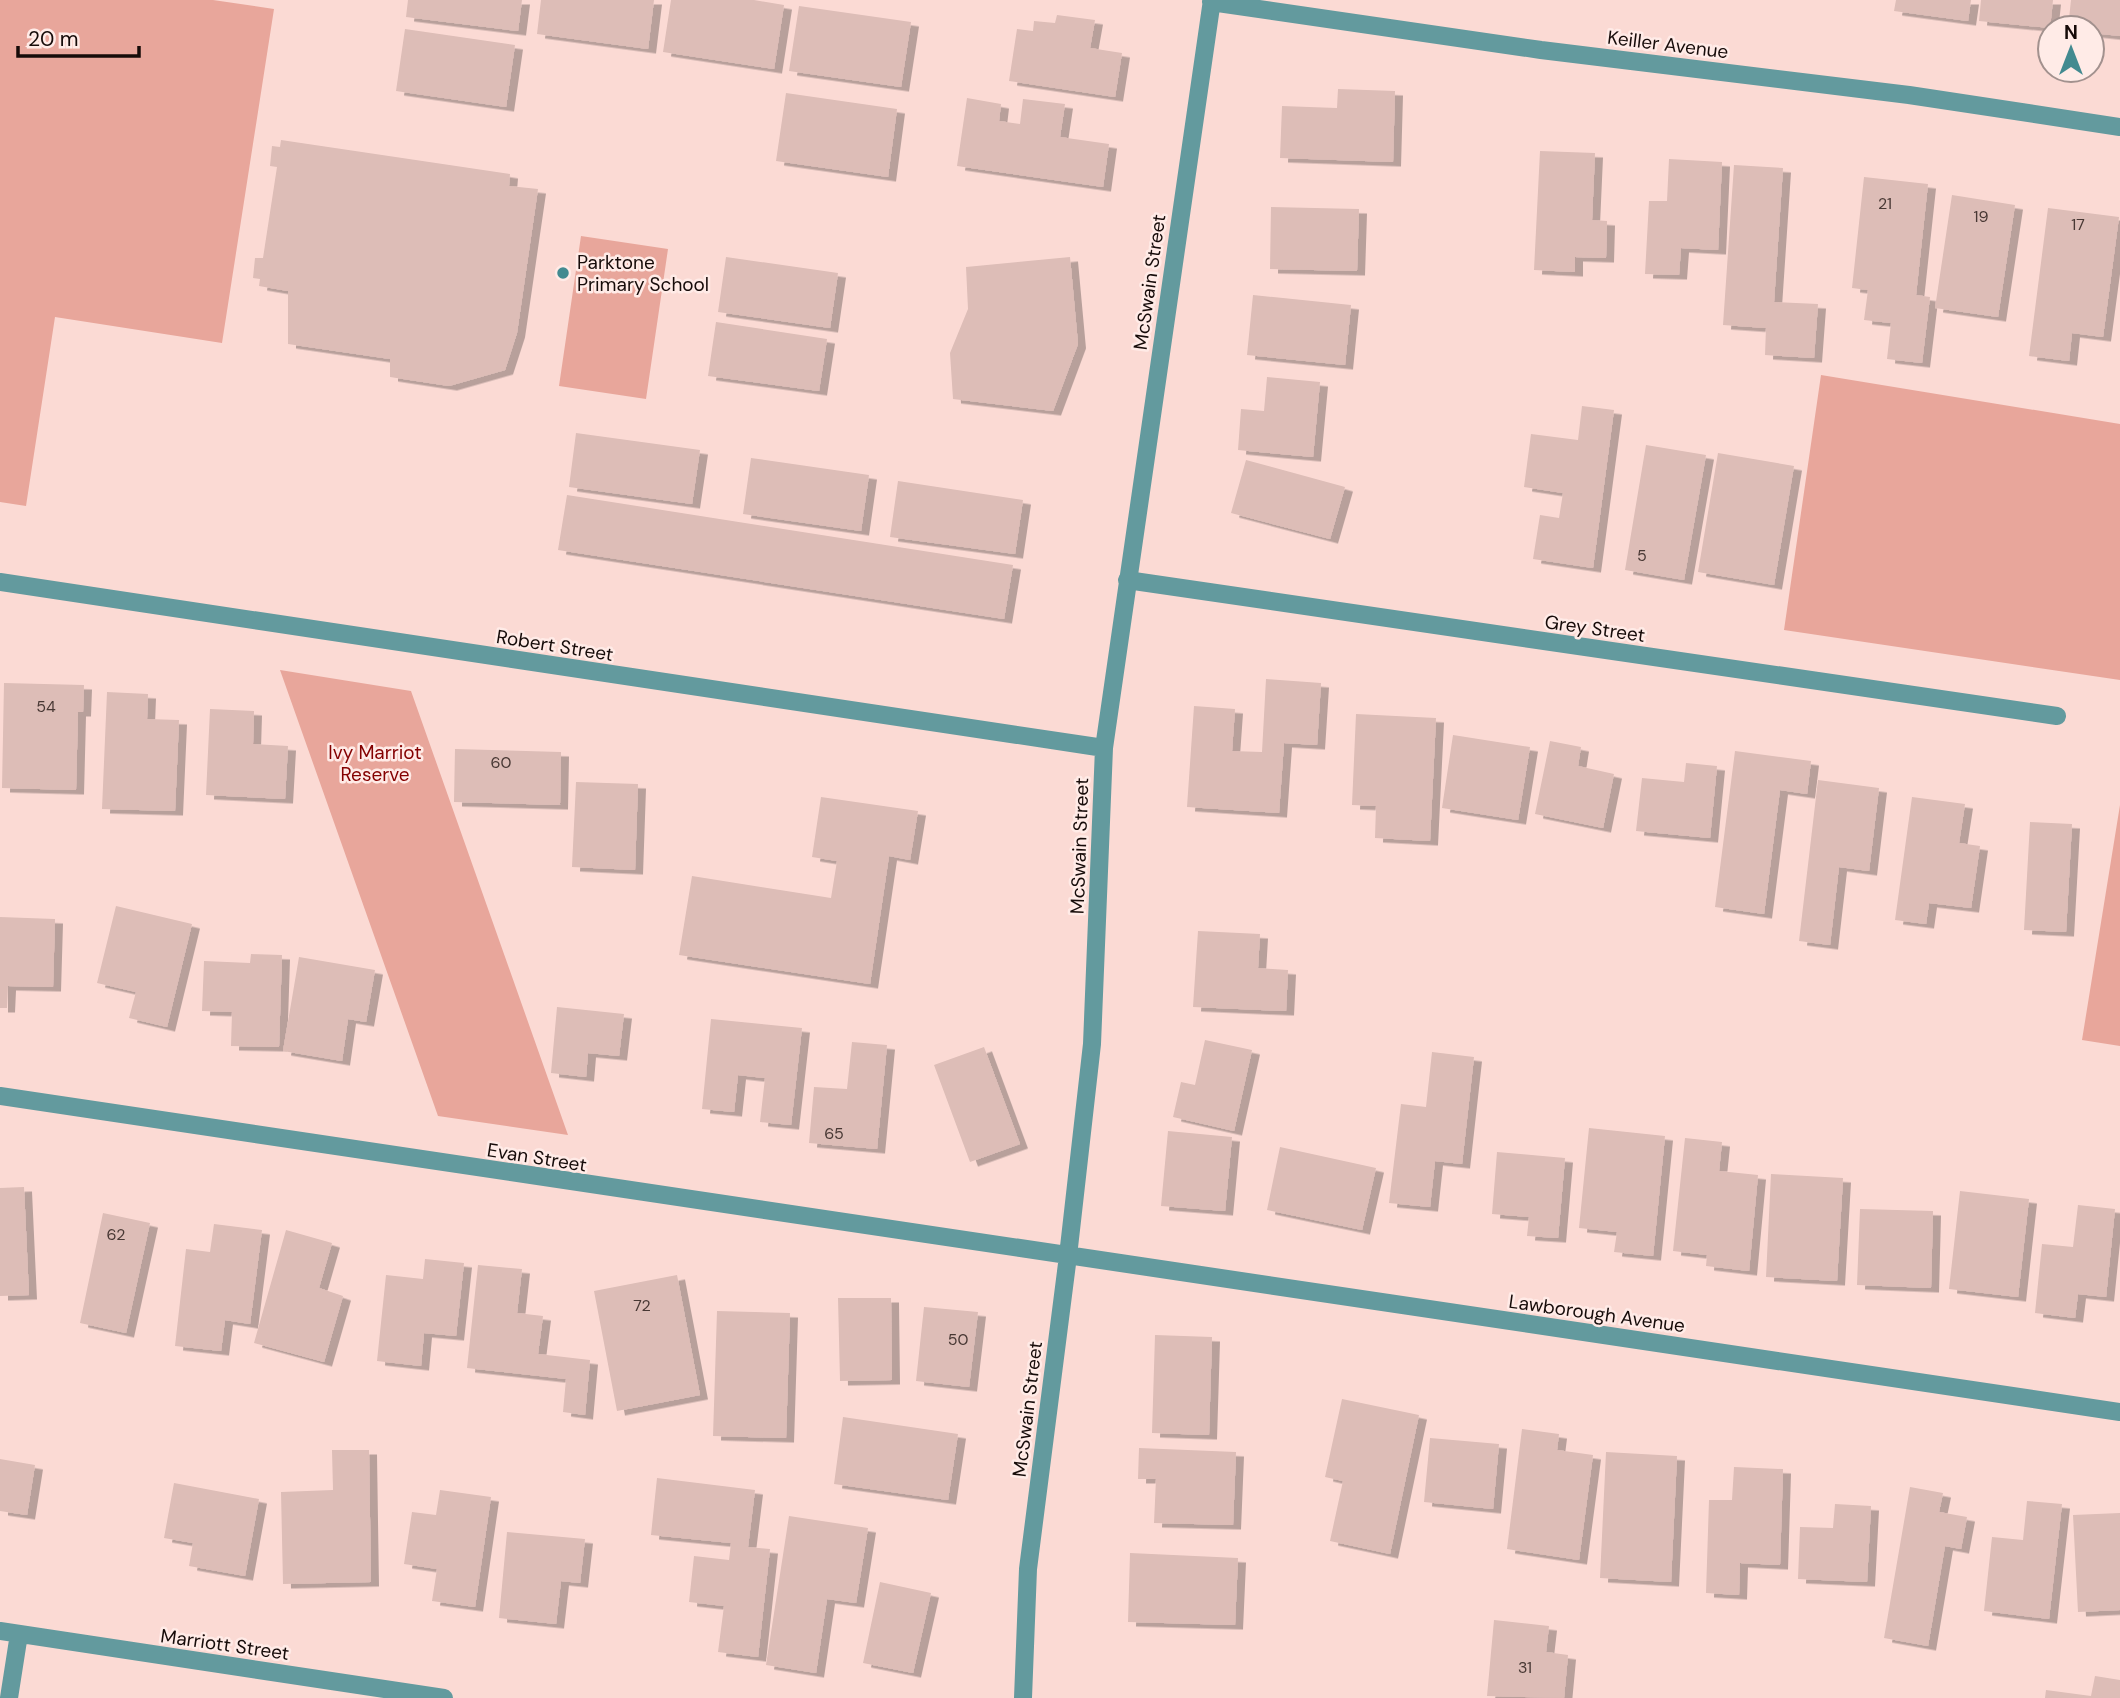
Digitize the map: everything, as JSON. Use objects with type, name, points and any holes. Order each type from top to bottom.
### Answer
[{"type":"street","name":"Keiller Avenue","points":[[1212,1],[1541,50],[1895,94],[2120,127]]},
{"type":"street","name":"McSwain Street","points":[[1023,1698],[1028,1569],[1092,1044],[1104,748],[1212,1]]},
{"type":"street","name":"Grey Street","points":[[1127,580],[2057,716]]},
{"type":"street","name":"Robert Street","points":[[0,582],[1104,748]]},
{"type":"street","name":"Evan Street","points":[[0,1096],[693,1202],[1068,1256]]},
{"type":"street","name":"Lawborough Avenue","points":[[1068,1256],[2120,1412]]},
{"type":"street","name":"Marriott Street","points":[[0,1631],[444,1698]]},
{"type":"street","points":[[9,1698],[19,1634]]},
{"type":"green space","points":[[0,0],[213,0],[274,9],[222,343],[55,317],[26,506],[0,502]]},
{"type":"green space","points":[[581,236],[668,249],[646,399],[559,386]]},
{"type":"green space","points":[[1821,375],[2120,424],[2120,680],[1784,630]]},
{"type":"green space","name":"Ivy Marriot Reserve","points":[[280,670],[411,691],[568,1135],[438,1116]]},
{"type":"green space","points":[[2120,805],[2120,1046],[2082,1040]]},
{"type":"building","points":[[408,0],[522,0],[518,31],[406,17]]},
{"type":"building","points":[[541,0],[654,0],[648,49],[537,34]]},
{"type":"building","points":[[671,0],[754,0],[784,5],[774,69],[663,52]]},
{"type":"building","points":[[1896,0],[1971,0],[1968,21],[1894,11]]},
{"type":"building","points":[[1981,0],[2053,0],[2052,14],[2036,14],[2036,27],[1979,21]]},
{"type":"building","points":[[2071,0],[2120,0],[2120,36],[2106,34],[2106,14],[2070,14]]},
{"type":"building","points":[[799,6],[911,22],[901,87],[789,71]]},
{"type":"building","points":[[1057,15],[1095,20],[1090,48],[1122,53],[1115,97],[1009,81],[1017,29],[1033,31],[1034,21],[1055,23]]},
{"type":"building","points":[[405,29],[515,45],[506,107],[396,91]]},
{"type":"building","points":[[1338,89],[1395,91],[1393,162],[1280,158],[1282,106],[1337,108]]},
{"type":"building","points":[[786,93],[897,109],[888,177],[776,161]]},
{"type":"building","points":[[967,98],[1001,104],[999,121],[1020,124],[1023,99],[1065,104],[1060,137],[1109,144],[1103,187],[957,166]]},
{"type":"building","points":[[281,140],[510,174],[509,186],[538,189],[517,333],[505,370],[449,386],[390,377],[390,359],[288,344],[288,291],[259,286],[260,279],[253,278],[255,258],[263,258],[277,167],[270,166],[272,146],[280,147]]},
{"type":"building","points":[[1540,151],[1595,153],[1592,220],[1607,221],[1606,258],[1575,257],[1575,272],[1534,270]]},
{"type":"building","points":[[1669,159],[1722,162],[1718,250],[1681,248],[1679,275],[1645,274],[1649,201],[1667,201]]},
{"type":"building","points":[[1734,165],[1783,168],[1774,302],[1818,304],[1814,358],[1765,355],[1766,328],[1723,325]]},
{"type":"building","points":[[1864,177],[1928,184],[1916,295],[1930,297],[1922,363],[1887,359],[1891,323],[1864,320],[1868,290],[1852,288]]},
{"type":"building","points":[[1952,195],[2015,205],[1998,317],[1935,308]]},
{"type":"building","points":[[1271,207],[1359,209],[1357,271],[1270,269]]},
{"type":"building","points":[[2048,208],[2119,217],[2103,337],[2072,333],[2069,361],[2029,356]]},
{"type":"building","points":[[726,257],[838,273],[830,328],[718,312]]},
{"type":"building","points":[[1070,257],[1078,344],[1053,411],[953,399],[950,353],[968,309],[966,267]]},
{"type":"building","points":[[1253,295],[1351,305],[1345,365],[1247,355]]},
{"type":"building","points":[[716,322],[827,339],[819,391],[708,376]]},
{"type":"building","points":[[1267,377],[1320,382],[1313,457],[1238,450],[1241,409],[1264,411]]},
{"type":"building","points":[[1582,406],[1614,410],[1593,568],[1533,559],[1540,515],[1559,518],[1563,493],[1524,487],[1531,434],[1578,440]]},
{"type":"building","points":[[576,433],[700,450],[692,504],[569,487]]},
{"type":"building","points":[[1646,445],[1706,455],[1684,580],[1625,570]]},
{"type":"building","points":[[1718,453],[1794,466],[1774,585],[1698,572]]},
{"type":"building","points":[[751,458],[869,475],[861,531],[743,514]]},
{"type":"building","points":[[1246,460],[1345,487],[1330,539],[1231,513]]},
{"type":"building","points":[[898,481],[1023,500],[1015,554],[890,537]]},
{"type":"building","points":[[567,495],[1013,565],[1004,619],[558,550]]},
{"type":"building","points":[[1266,679],[1321,683],[1317,745],[1284,743],[1279,813],[1187,807],[1194,706],[1235,709],[1232,751],[1262,752]]},
{"type":"building","points":[[4,683],[84,685],[83,712],[78,712],[76,790],[2,788]]},
{"type":"building","points":[[107,692],[148,694],[147,719],[179,720],[175,811],[102,809]]},
{"type":"building","points":[[210,709],[254,711],[253,744],[288,746],[285,799],[206,795]]},
{"type":"building","points":[[1356,714],[1436,718],[1430,841],[1375,838],[1376,806],[1352,805]]},
{"type":"building","points":[[1453,735],[1530,747],[1518,820],[1442,808]]},
{"type":"building","points":[[1550,741],[1581,747],[1578,766],[1614,774],[1603,828],[1535,814]]},
{"type":"building","points":[[455,749],[561,752],[560,805],[454,802]]},
{"type":"building","points":[[1735,751],[1811,761],[1807,794],[1780,790],[1764,914],[1715,907]]},
{"type":"building","points":[[1686,763],[1717,766],[1710,838],[1636,831],[1642,778],[1684,782]]},
{"type":"building","points":[[1818,780],[1879,788],[1869,871],[1839,867],[1830,945],[1799,941]]},
{"type":"building","points":[[576,782],[638,784],[635,870],[572,867]]},
{"type":"building","points":[[821,797],[918,811],[910,860],[889,856],[870,984],[679,955],[692,876],[831,898],[837,861],[812,857]]},
{"type":"building","points":[[1912,797],[1965,804],[1959,843],[1980,846],[1971,908],[1929,903],[1926,924],[1895,920]]},
{"type":"building","points":[[2030,822],[2072,824],[2066,932],[2024,930]]},
{"type":"building","points":[[116,906],[192,924],[167,1027],[129,1018],[136,992],[97,983]]},
{"type":"building","points":[[0,917],[55,919],[53,987],[8,986],[7,1008],[0,1008]]},
{"type":"building","points":[[1198,931],[1260,934],[1258,968],[1288,970],[1286,1011],[1193,1007]]},
{"type":"building","points":[[251,954],[282,955],[279,1047],[231,1046],[232,1012],[202,1011],[204,961],[250,963]]},
{"type":"building","points":[[299,957],[375,970],[366,1022],[348,1019],[342,1061],[283,1051]]},
{"type":"building","points":[[557,1007],[624,1014],[619,1056],[588,1053],[586,1077],[551,1073]]},
{"type":"building","points":[[711,1019],[802,1028],[791,1125],[760,1122],[765,1078],[738,1075],[734,1112],[702,1109]]},
{"type":"building","points":[[1205,1040],[1252,1050],[1234,1131],[1173,1117],[1181,1082],[1195,1085]]},
{"type":"building","points":[[852,1042],[887,1045],[877,1149],[809,1143],[814,1087],[847,1089]]},
{"type":"building","points":[[984,1047],[1020,1144],[970,1162],[934,1065]]},
{"type":"building","points":[[1432,1052],[1474,1057],[1462,1164],[1435,1161],[1430,1207],[1389,1203],[1401,1104],[1426,1107]]},
{"type":"building","points":[[1589,1128],[1665,1136],[1653,1256],[1614,1252],[1617,1232],[1579,1228]]},
{"type":"building","points":[[1168,1131],[1232,1137],[1225,1211],[1161,1206]]},
{"type":"building","points":[[1685,1138],[1722,1142],[1719,1171],[1758,1175],[1749,1271],[1706,1266],[1707,1255],[1673,1251]]},
{"type":"building","points":[[1280,1147],[1376,1168],[1362,1230],[1267,1210]]},
{"type":"building","points":[[1497,1152],[1565,1158],[1558,1238],[1527,1236],[1529,1217],[1492,1214]]},
{"type":"building","points":[[1771,1174],[1843,1178],[1837,1281],[1766,1277]]},
{"type":"building","points":[[24,1187],[29,1295],[0,1296],[0,1188]]},
{"type":"building","points":[[1960,1191],[2029,1199],[2018,1297],[1949,1289]]},
{"type":"building","points":[[2078,1205],[2115,1209],[2106,1297],[2078,1294],[2075,1318],[2035,1313],[2042,1244],[2073,1247]]},
{"type":"building","points":[[1860,1209],[1933,1211],[1931,1288],[1857,1285]]},
{"type":"building","points":[[103,1213],[150,1223],[126,1333],[80,1323]]},
{"type":"building","points":[[214,1224],[262,1230],[250,1324],[225,1320],[221,1351],[175,1346],[186,1249],[210,1252]]},
{"type":"building","points":[[286,1230],[332,1243],[319,1288],[343,1296],[324,1362],[254,1343]]},
{"type":"building","points":[[425,1259],[464,1263],[456,1336],[424,1333],[421,1366],[377,1361],[386,1275],[423,1279]]},
{"type":"building","points":[[478,1265],[522,1269],[517,1313],[543,1316],[538,1354],[590,1360],[585,1415],[563,1412],[566,1379],[467,1368]]},
{"type":"building","points":[[677,1275],[700,1395],[617,1411],[594,1291]]},
{"type":"building","points":[[838,1298],[891,1298],[892,1380],[840,1381]]},
{"type":"building","points":[[924,1307],[978,1312],[969,1387],[916,1381]]},
{"type":"building","points":[[717,1311],[790,1313],[786,1438],[713,1436]]},
{"type":"building","points":[[1155,1335],[1212,1337],[1209,1435],[1152,1433]]},
{"type":"building","points":[[1342,1399],[1419,1415],[1390,1554],[1330,1541],[1343,1481],[1325,1477]]},
{"type":"building","points":[[843,1417],[958,1434],[948,1500],[834,1484]]},
{"type":"building","points":[[1522,1429],[1559,1434],[1557,1450],[1593,1455],[1579,1560],[1507,1549]]},
{"type":"building","points":[[1430,1438],[1499,1444],[1493,1509],[1424,1502]]},
{"type":"building","points":[[1139,1448],[1236,1452],[1233,1525],[1154,1523],[1156,1479],[1138,1479]]},
{"type":"building","points":[[332,1450],[369,1450],[371,1582],[283,1584],[281,1492],[333,1490]]},
{"type":"building","points":[[1606,1452],[1677,1456],[1671,1582],[1600,1578]]},
{"type":"building","points":[[0,1459],[35,1465],[27,1515],[0,1511]]},
{"type":"building","points":[[1734,1467],[1783,1469],[1780,1565],[1740,1563],[1739,1595],[1706,1593],[1709,1500],[1732,1500]]},
{"type":"building","points":[[657,1478],[755,1490],[748,1547],[770,1549],[758,1657],[718,1652],[724,1606],[689,1602],[694,1556],[729,1560],[731,1543],[651,1535]]},
{"type":"building","points":[[174,1483],[259,1499],[245,1576],[189,1566],[193,1543],[164,1538]]},
{"type":"building","points":[[1910,1487],[1943,1493],[1939,1512],[1967,1517],[1961,1549],[1945,1546],[1928,1646],[1884,1638]]},
{"type":"building","points":[[440,1490],[491,1497],[475,1607],[432,1601],[437,1569],[404,1564],[412,1512],[436,1515]]},
{"type":"building","points":[[2027,1501],[2062,1504],[2049,1619],[1984,1611],[1992,1537],[2023,1540]]},
{"type":"building","points":[[1835,1504],[1871,1506],[1867,1582],[1798,1579],[1800,1527],[1833,1528]]},
{"type":"building","points":[[2120,1513],[2120,1610],[2078,1612],[2073,1515]]},
{"type":"building","points":[[789,1516],[868,1528],[856,1603],[827,1599],[816,1673],[766,1665]]},
{"type":"building","points":[[507,1532],[585,1539],[580,1583],[561,1581],[556,1624],[499,1618]]},
{"type":"building","points":[[1130,1553],[1238,1558],[1235,1625],[1128,1622]]},
{"type":"building","points":[[880,1582],[931,1593],[913,1673],[863,1663]]},
{"type":"building","points":[[1494,1620],[1549,1626],[1546,1652],[1568,1655],[1564,1698],[1487,1696]]},
{"type":"building","points":[[2095,1676],[2120,1680],[2120,1698],[2045,1698],[2046,1690],[2091,1696]]},
{"type":"place","name":"Parktone Primary School","points":[[563,273]]}]
